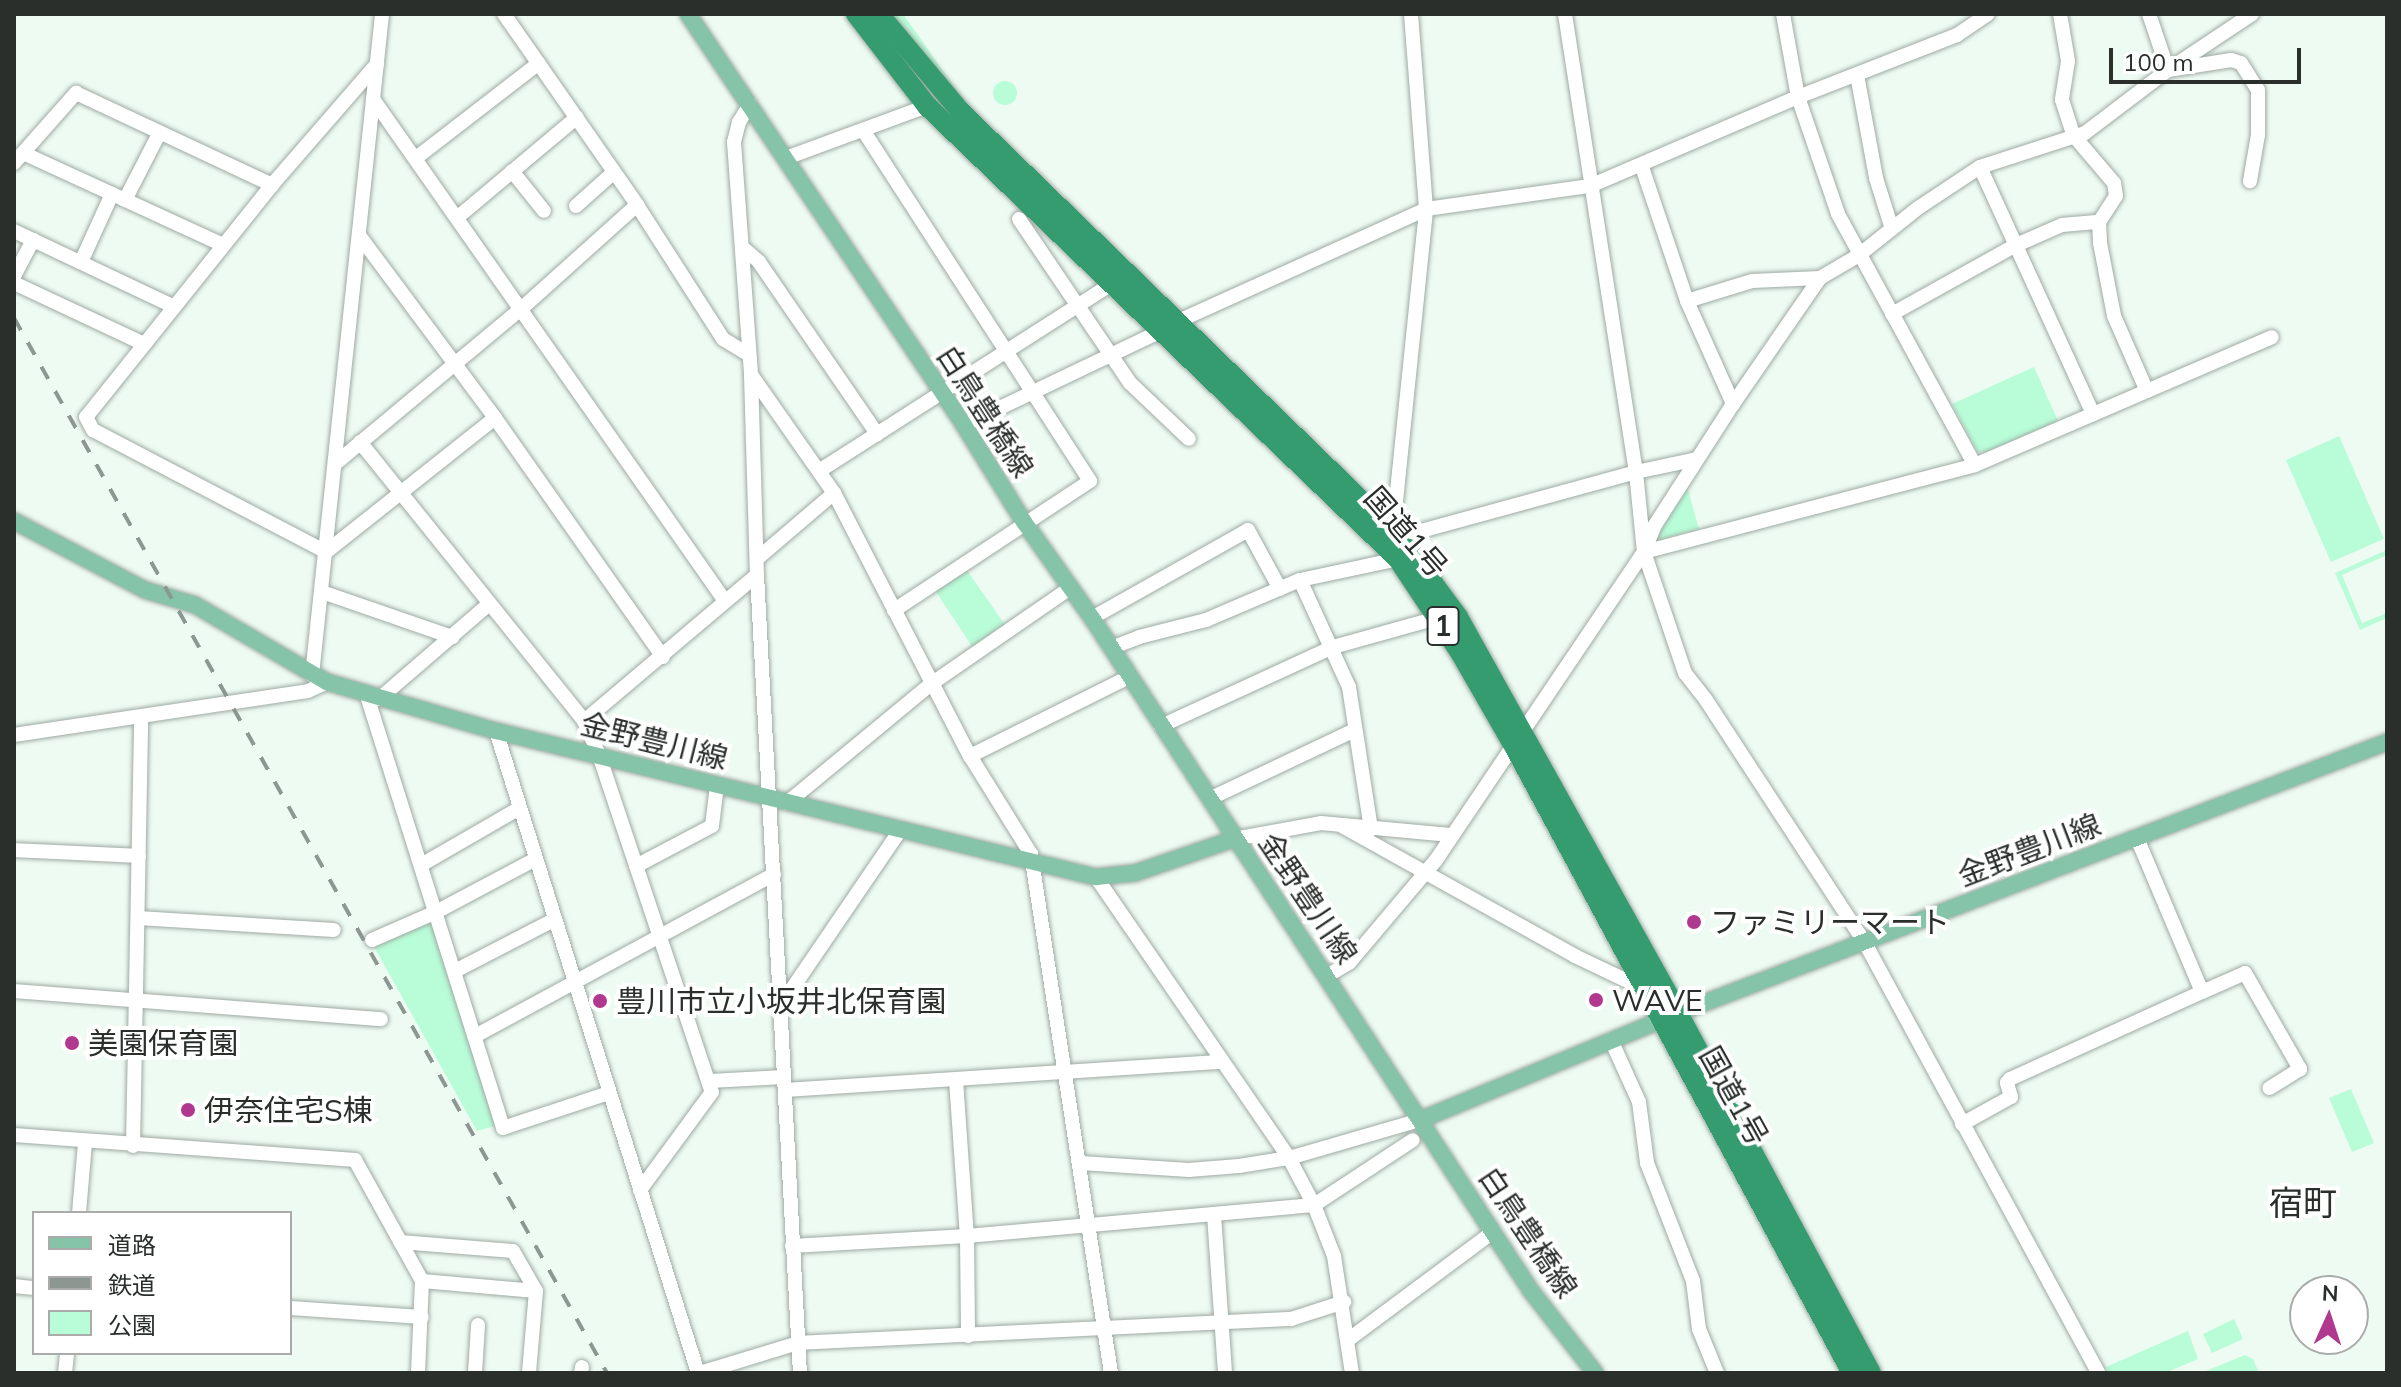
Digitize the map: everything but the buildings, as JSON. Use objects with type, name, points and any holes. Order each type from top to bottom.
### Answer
[{"type":"highway","name":"国道1号","points":[[856,14],[927,106],[1111,284],[1168,327],[1396,533],[1458,617],[1642,988],[1668,1017],[1871,1373]]},
{"type":"highway","name":"国道1号","points":[[879,14],[961,112],[1398,559],[1518,740],[1668,1017],[1852,1373]]},
{"type":"main road","name":"白鳥豊橋線","points":[[688,14],[964,425],[1024,522],[1092,618],[1234,839]]},
{"type":"main road","name":"金野豊川線","points":[[14,521],[145,590],[195,605],[319,679],[373,698],[496,731],[899,832],[1096,877],[1135,873],[1234,839],[1420,1120],[1668,1017],[2387,742]]},
{"type":"main road","name":"白鳥豊橋線","points":[[1420,1120],[1531,1291],[1595,1373]]},
{"type":"street","points":[[14,735],[308,691],[319,679],[322,592],[382,14]]},
{"type":"street","points":[[504,14],[637,205],[723,339],[748,354]]},
{"type":"street","points":[[1411,14],[1426,209],[1396,533],[1697,459]]},
{"type":"street","points":[[1565,14],[1636,472],[1644,552],[1685,673],[1706,700],[1865,943],[2098,1373]]},
{"type":"street","points":[[1783,14],[1798,97],[1838,214],[1975,465]]},
{"type":"street","points":[[964,425],[1426,209],[1590,186],[1642,167],[1798,97],[1957,35],[1988,14]]},
{"type":"street","points":[[2060,14],[2068,61],[2062,100],[2074,136],[2114,183],[2116,196],[2099,222],[2114,316],[2147,391]]},
{"type":"street","points":[[2149,14],[2168,70]]},
{"type":"street","points":[[1327,976],[1349,963],[1426,873],[1644,552],[1655,525],[1697,459],[1820,278],[1859,255],[1980,167],[2085,133],[2168,70],[2252,14]]},
{"type":"street","points":[[2168,70],[2231,60],[2241,63],[2258,90],[2258,135],[2250,181]]},
{"type":"street","points":[[416,158],[539,63]]},
{"type":"street","points":[[326,552],[93,430],[86,417],[272,185],[377,64]]},
{"type":"street","points":[[1857,75],[1876,178],[1892,229]]},
{"type":"street","points":[[223,245],[118,197],[19,158],[76,93],[272,185]]},
{"type":"street","points":[[373,99],[725,601]]},
{"type":"street","points":[[750,104],[734,142],[751,375],[757,575],[779,801],[774,874],[800,1373]]},
{"type":"street","points":[[786,158],[927,106]]},
{"type":"street","points":[[458,217],[577,117]]},
{"type":"street","points":[[863,130],[1090,481],[894,610]]},
{"type":"street","points":[[81,262],[160,132]]},
{"type":"street","points":[[1642,167],[1687,301],[1733,404]]},
{"type":"street","points":[[1980,167],[2093,414]]},
{"type":"street","points":[[512,171],[544,211]]},
{"type":"street","points":[[576,206],[614,172]]},
{"type":"street","points":[[336,463],[521,309],[637,205]]},
{"type":"street","points":[[1019,219],[1130,383],[1189,439]]},
{"type":"street","points":[[1892,314],[2014,246],[2062,225],[2099,222]]},
{"type":"street","points":[[14,231],[173,306]]},
{"type":"street","points":[[361,238],[495,418],[663,657]]},
{"type":"street","points":[[14,276],[33,240]]},
{"type":"street","points":[[742,247],[759,262],[877,434]]},
{"type":"street","points":[[1687,301],[1752,281],[1820,278]]},
{"type":"street","points":[[14,283],[144,344]]},
{"type":"street","points":[[819,471],[1111,284]]},
{"type":"street","points":[[1644,552],[1975,465],[2272,337]]},
{"type":"street","points":[[751,375],[834,493],[970,756],[1031,854],[1111,1373]]},
{"type":"street","points":[[326,552],[495,418]]},
{"type":"street","points":[[360,442],[584,721],[599,755],[712,1092],[640,1190]]},
{"type":"street","points":[[758,558],[834,493]]},
{"type":"street","points":[[1092,618],[1248,530],[1280,589]]},
{"type":"street","points":[[1111,648],[1139,637],[1206,620],[1300,580],[1398,559]]},
{"type":"street","points":[[584,721],[757,575]]},
{"type":"street","points":[[1300,580],[1349,687],[1371,829]]},
{"type":"street","points":[[779,801],[931,684],[1070,588]]},
{"type":"street","points":[[322,592],[452,637]]},
{"type":"street","points":[[488,605],[373,698],[503,1128],[609,1093]]},
{"type":"street","points":[[1161,726],[1333,647],[1437,618]]},
{"type":"street","points":[[970,756],[1129,677]]},
{"type":"street","points":[[133,1146],[141,717]]},
{"type":"street","points":[[1209,799],[1355,730]]},
{"type":"street","points":[[496,731],[534,860],[699,1373],[798,1343],[1291,1319],[1344,1302]]},
{"type":"street","points":[[636,866],[712,826],[717,785]]},
{"type":"street","points":[[421,865],[518,809]]},
{"type":"street","points":[[1234,839],[1301,824],[1450,835]]},
{"type":"street","points":[[1340,825],[1575,956],[1642,988]]},
{"type":"street","points":[[781,1005],[899,832]]},
{"type":"street","points":[[2137,838],[2202,992]]},
{"type":"street","points":[[14,850],[139,856]]},
{"type":"street","points":[[372,940],[436,912],[534,860]]},
{"type":"street","points":[[475,1036],[774,874]]},
{"type":"street","points":[[1096,877],[1220,1062],[1289,1158],[1314,1205],[1327,1233],[1344,1302],[1352,1373]]},
{"type":"street","points":[[138,918],[334,930]]},
{"type":"street","points":[[455,971],[554,920]]},
{"type":"street","points":[[1962,1124],[2011,1097],[2007,1083],[2010,1079],[2245,973],[2300,1069],[2270,1088]]},
{"type":"street","points":[[14,991],[381,1019]]},
{"type":"street","points":[[1611,1040],[1639,1102],[1647,1163],[1693,1281],[1699,1329],[1717,1373]]},
{"type":"street","points":[[710,1081],[785,1084],[956,1080],[1220,1062]]},
{"type":"street","points":[[956,1080],[967,1236],[968,1336]]},
{"type":"street","points":[[1081,1163],[1189,1170],[1289,1158],[1420,1120]]},
{"type":"street","points":[[14,1135],[85,1143],[355,1160],[422,1281],[418,1373]]},
{"type":"street","points":[[792,1246],[967,1236],[1314,1205],[1413,1140]]},
{"type":"street","points":[[79,1211],[85,1143]]},
{"type":"street","points":[[1214,1215],[1225,1373]]},
{"type":"street","points":[[1348,1340],[1493,1232]]},
{"type":"street","points":[[400,1242],[513,1251],[536,1291],[529,1373]]},
{"type":"street","points":[[422,1281],[536,1291]]},
{"type":"street","points":[[292,1308],[422,1317]]},
{"type":"street","points":[[475,1373],[478,1325]]},
{"type":"green space","points":[[889,14],[903,14],[961,96]]},
{"type":"green space","points":[[1005,81],[1013,85],[1017,93],[1013,101],[1005,105],[997,101],[993,93],[997,85]]},
{"type":"green space","points":[[2034,367],[2058,421],[1985,453],[1977,451],[1952,404]]},
{"type":"green space","points":[[2339,436],[2384,539],[2331,562],[2286,460]]},
{"type":"green space","points":[[1687,486],[1699,529],[1658,540],[1656,537]]},
{"type":"green space","points":[[2387,550],[2387,555],[2342,575],[2362,623],[2387,613],[2387,618],[2360,630],[2335,573]]},
{"type":"green space","points":[[966,569],[1006,626],[974,649],[934,589]]},
{"type":"green space","points":[[431,918],[495,1126],[477,1131],[372,943]]},
{"type":"green space","points":[[2351,1089],[2374,1143],[2352,1152],[2329,1098]]},
{"type":"green space","points":[[2234,1319],[2243,1339],[2212,1353],[2203,1334]]},
{"type":"green space","points":[[2188,1331],[2198,1359],[2165,1373],[2109,1373],[2106,1367]]},
{"type":"green space","points":[[2245,1355],[2253,1359],[2259,1373],[2201,1373]]},
{"type":"railway","points":[[14,318],[607,1373]]},
{"type":"place","name":"ファミリーマート","points":[[1694,922]]},
{"type":"place","name":"WAVE","points":[[1596,1000]]},
{"type":"place","name":"豊川市立小坂井北保育園","points":[[600,1001]]},
{"type":"place","name":"美園保育園","points":[[72,1043]]},
{"type":"place","name":"伊奈住宅S棟","points":[[188,1110]]},
{"type":"district","name":"宿町","points":[[2303,1203]]}]
